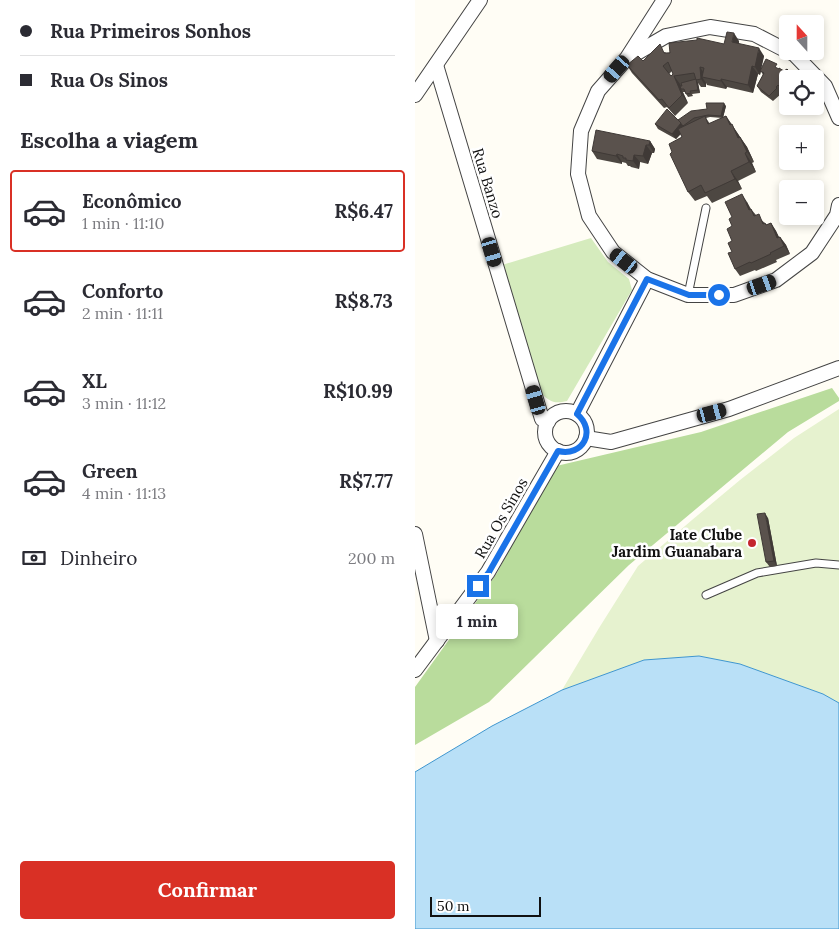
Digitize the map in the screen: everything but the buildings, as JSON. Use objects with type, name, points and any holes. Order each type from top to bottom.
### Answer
[{"type":"street","points":[[415,95],[481,0]]},
{"type":"street","points":[[664,0],[627,58],[598,91],[581,131],[578,174],[589,216],[613,252],[647,279],[689,295],[734,295],[776,280],[812,253],[837,215],[839,205]]},
{"type":"street","points":[[627,58],[666,36],[710,27],[754,34],[779,46]]},
{"type":"street","points":[[800,60],[825,86],[839,118]]},
{"type":"street","name":"Rua Banzo","points":[[436,65],[542,419],[548,422]]},
{"type":"street","points":[[577,414],[647,279]]},
{"type":"street","points":[[586,438],[611,442],[729,409],[839,368]]},
{"type":"street","points":[[564,411],[577,414],[586,425],[587,432],[583,444],[572,452],[558,451],[548,442],[545,429],[548,422],[552,417],[564,411]]},
{"type":"street","name":"Rua Os Sinos","points":[[415,670],[489,572],[558,451]]},
{"type":"street","points":[[415,534],[437,641]]},
{"type":"lane","points":[[689,295],[706,208]]},
{"type":"lane","points":[[707,595],[763,571],[816,563],[839,565]]},
{"type":"green space","points":[[591,238],[608,262],[629,279],[632,290],[567,401],[553,402],[541,393],[502,265]]},
{"type":"green space","points":[[832,388],[839,401],[788,432],[629,565],[489,702],[415,745],[415,687],[497,573],[552,467],[701,432]]},
{"type":"green space","name":"Iate Clube Jardim Guanabara","points":[[839,409],[839,703],[823,694],[740,664],[699,656],[644,660],[562,690],[638,566],[740,480],[794,438]]},
{"type":"water","points":[[699,656],[740,664],[823,694],[839,703],[839,929],[415,929],[415,772],[492,726],[562,690],[644,660]]},
{"type":"place","name":"Iate Clube Jardim Guanabara","points":[[752,543]]},
{"type":"route","points":[[478,586],[489,572],[558,451],[572,452],[583,444],[587,432],[586,425],[577,414],[647,279],[689,295],[719,295]]}]
